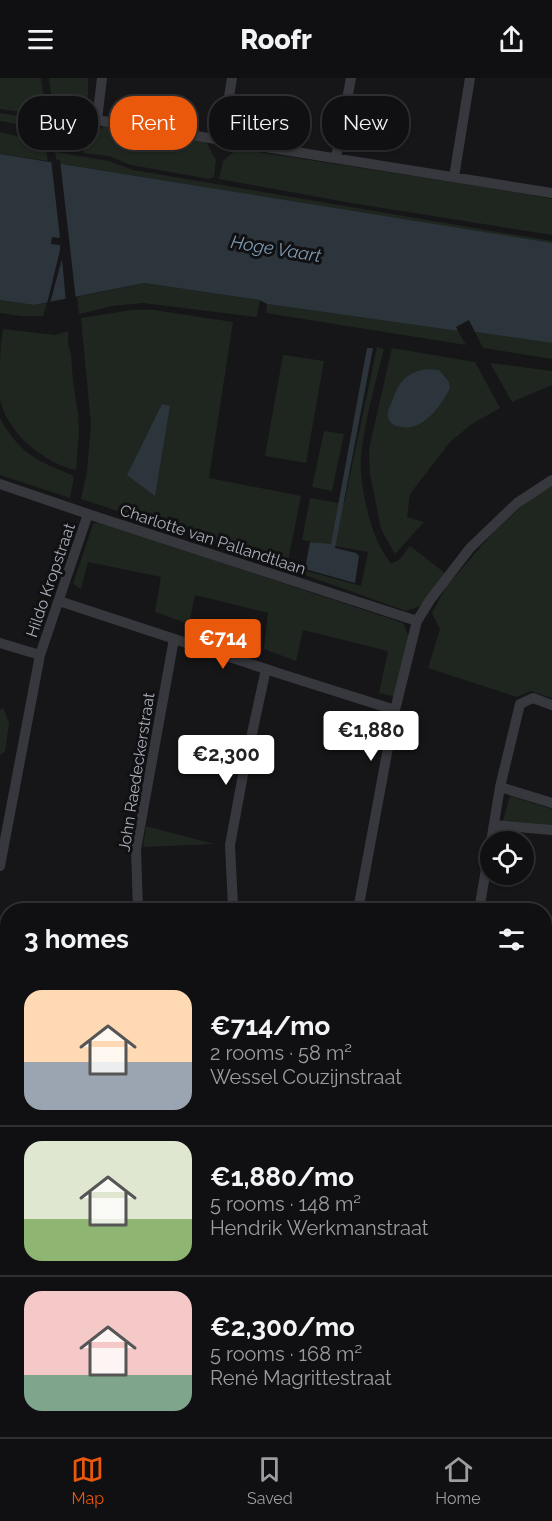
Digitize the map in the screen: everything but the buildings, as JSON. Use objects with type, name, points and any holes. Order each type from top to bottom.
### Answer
[{"type":"street","points":[[102,78],[97,120],[209,138]]},
{"type":"street","points":[[229,96],[232,78]]},
{"type":"street","points":[[336,158],[351,78]]},
{"type":"street","points":[[454,177],[470,78]]},
{"type":"street","points":[[285,150],[552,193]]},
{"type":"street","points":[[359,903],[395,710],[417,621],[430,600],[470,548],[517,503],[552,480]]},
{"type":"street","name":"Charlotte van Pallandtlaan","points":[[0,484],[417,621]]},
{"type":"street","name":"Hildo Kropstraat","points":[[0,866],[40,655],[88,514]]},
{"type":"street","points":[[59,601],[395,710]]},
{"type":"street","name":"John Raedeckerstraat","points":[[140,903],[136,849],[174,639]]},
{"type":"street","name":"Hildo Kropstraat","points":[[0,643],[40,655]]},
{"type":"street","points":[[233,903],[231,836],[266,669]]},
{"type":"street","points":[[493,831],[500,787],[520,704],[533,698],[552,705]]},
{"type":"street","points":[[500,787],[552,804]]},
{"type":"street","points":[[494,825],[552,830]]},
{"type":"street","points":[[480,903],[483,885]]},
{"type":"shaded area","points":[[0,78],[41,78],[43,96],[18,96],[18,112],[0,109]]},
{"type":"shaded area","points":[[49,78],[88,78],[88,96],[51,96]]},
{"type":"shaded area","points":[[0,113],[18,116],[18,124],[0,121]]},
{"type":"shaded area","points":[[105,125],[110,126],[110,150],[197,150],[197,140],[206,142],[216,160],[214,177],[209,179],[131,165],[109,156],[83,153],[84,150],[98,150],[98,130]]},
{"type":"shaded area","points":[[0,132],[18,136],[18,150],[46,150],[48,161],[0,154]]},
{"type":"shaded area","points":[[236,150],[244,150],[552,199],[552,235],[219,179],[223,161]]},
{"type":"shaded area","points":[[55,152],[109,161],[133,170],[552,241],[552,244],[57,163]]},
{"type":"shaded area","points":[[144,283],[260,300],[257,317],[143,303],[112,306],[79,314],[77,297]]},
{"type":"shaded area","points":[[0,300],[34,305],[47,303],[43,316],[21,316],[0,313]]},
{"type":"shaded area","points":[[267,304],[458,331],[466,345],[266,313]]},
{"type":"shaded area","points":[[132,310],[154,310],[233,322],[209,478],[301,496],[287,566],[81,499],[87,472],[91,424],[81,318]]},
{"type":"shaded area","points":[[3,329],[55,335],[68,331],[79,431],[76,470],[64,467],[40,454],[10,423],[0,399],[0,355]]},
{"type":"shaded area","points":[[475,332],[552,343],[552,359],[483,348]]},
{"type":"shaded area","points":[[377,347],[384,349],[367,417],[361,458],[363,490],[375,536],[391,564],[400,559],[410,546],[445,573],[423,605],[406,611],[302,574],[303,570],[361,586],[368,552],[302,540],[310,498],[344,504]]},
{"type":"shaded area","points":[[392,348],[475,362],[500,408],[472,424],[450,442],[410,494],[407,517],[424,522],[395,554],[381,529],[370,474],[369,449]]},
{"type":"shaded area","points":[[283,355],[324,361],[306,463],[265,456]]},
{"type":"shaded area","points":[[490,363],[552,371],[552,385],[512,402]]},
{"type":"shaded area","points":[[0,417],[10,434],[31,455],[74,476],[70,498],[0,475]]},
{"type":"shaded area","points":[[324,431],[344,434],[332,491],[312,487]]},
{"type":"shaded area","points":[[552,486],[552,698],[531,691],[517,697],[428,668],[440,629],[432,613],[446,587],[491,535],[525,503]]},
{"type":"shaded area","points":[[99,522],[403,623],[410,639],[396,697],[379,693],[388,651],[303,630],[296,661],[264,649],[268,613],[195,595],[189,624],[155,612],[161,577],[88,562],[81,589],[73,584],[93,524]]},
{"type":"shaded area","points":[[3,707],[9,723],[5,752],[0,755],[0,710]]},
{"type":"shaded area","points":[[510,796],[552,809],[552,826],[503,821]]},
{"type":"shaded area","points":[[146,826],[214,844],[143,847]]},
{"type":"water","name":"Hoge Vaart","points":[[0,154],[552,243],[552,343],[475,332],[469,320],[456,327],[458,331],[267,304],[260,300],[144,283],[34,305],[0,300]]},
{"type":"water","points":[[367,348],[373,348],[335,548],[356,553],[359,556],[355,583],[305,569],[310,542],[331,544]]},
{"type":"water","points":[[425,369],[439,370],[449,382],[450,388],[430,417],[415,426],[394,425],[390,422],[388,412],[399,385],[406,377]]},
{"type":"water","points":[[162,404],[170,406],[155,496],[127,475]]},
{"type":"pier","points":[[51,159],[60,160],[76,300],[66,302],[62,259],[50,303],[47,304],[60,250],[60,245],[51,244],[52,237],[60,238]]}]
